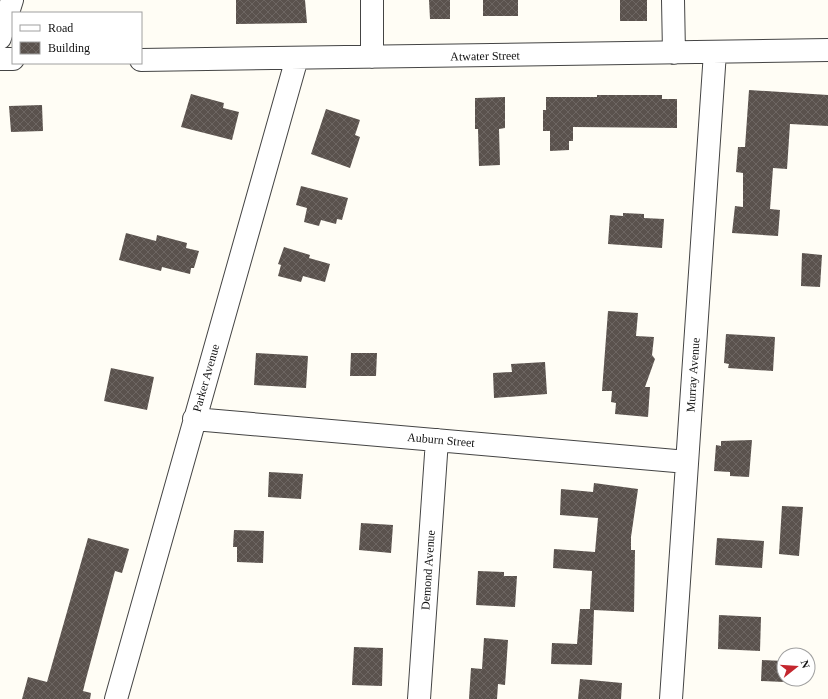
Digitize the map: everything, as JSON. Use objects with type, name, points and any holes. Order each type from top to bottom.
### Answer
[{"type":"street","points":[[0,38],[12,0]]},
{"type":"street","points":[[372,0],[372,57]]},
{"type":"street","points":[[673,0],[674,53]]},
{"type":"street","name":"Atwater Street","points":[[142,60],[828,50]]},
{"type":"street","name":"Murray Avenue","points":[[671,699],[715,52]]},
{"type":"street","name":"Parker Avenue","points":[[116,699],[297,58]]},
{"type":"street","points":[[0,59],[12,59]]},
{"type":"street","name":"Auburn Street","points":[[194,419],[687,462]]},
{"type":"street","name":"Demond Avenue","points":[[419,699],[437,440]]},
{"type":"building","points":[[236,0],[305,0],[307,23],[236,24]]},
{"type":"building","points":[[429,0],[450,0],[450,19],[430,19]]},
{"type":"building","points":[[483,0],[518,0],[518,16],[483,16]]},
{"type":"building","points":[[620,0],[647,0],[647,21],[620,21]]},
{"type":"building","points":[[749,90],[828,95],[828,126],[790,124],[787,169],[773,168],[770,209],[780,210],[778,236],[732,233],[735,206],[743,207],[743,173],[736,172],[738,147],[745,147]]},
{"type":"building","points":[[191,94],[224,103],[223,108],[239,112],[232,140],[181,127]]},
{"type":"building","points":[[597,95],[662,95],[662,99],[677,99],[677,128],[573,127],[573,141],[569,141],[569,150],[550,151],[550,131],[543,131],[543,110],[546,110],[546,97],[597,97]]},
{"type":"building","points":[[505,97],[505,128],[499,129],[500,165],[479,166],[478,129],[475,129],[475,98]]},
{"type":"building","points":[[42,105],[43,131],[11,132],[9,106]]},
{"type":"building","points":[[326,109],[360,120],[355,135],[360,137],[350,168],[311,154]]},
{"type":"building","points":[[301,186],[348,198],[342,220],[337,219],[336,224],[321,220],[319,226],[304,222],[307,208],[296,205]]},
{"type":"building","points":[[623,213],[644,214],[644,218],[664,219],[662,248],[608,244],[610,215],[623,216]]},
{"type":"building","points":[[126,233],[156,241],[157,235],[187,243],[186,248],[199,251],[194,268],[191,268],[190,274],[162,267],[161,271],[119,260]]},
{"type":"building","points":[[284,247],[310,255],[309,258],[330,264],[325,282],[303,276],[301,282],[278,276],[281,265],[278,264]]},
{"type":"building","points":[[802,253],[822,255],[820,287],[801,286]]},
{"type":"building","points":[[608,311],[638,313],[636,336],[654,337],[652,355],[655,359],[645,387],[650,387],[648,417],[615,414],[616,403],[611,402],[612,391],[602,391]]},
{"type":"building","points":[[726,334],[775,337],[773,371],[728,368],[729,364],[724,363]]},
{"type":"building","points":[[256,353],[308,356],[306,388],[254,385]]},
{"type":"building","points":[[351,353],[377,353],[376,376],[350,376]]},
{"type":"building","points":[[545,362],[547,394],[494,398],[493,373],[512,372],[511,364]]},
{"type":"building","points":[[111,368],[154,377],[147,410],[104,401]]},
{"type":"building","points":[[752,440],[749,477],[730,476],[730,472],[714,471],[716,445],[721,446],[721,441]]},
{"type":"building","points":[[269,472],[303,474],[301,499],[268,497]]},
{"type":"building","points":[[594,483],[638,489],[631,537],[631,550],[635,550],[634,612],[594,610],[592,665],[551,664],[552,643],[577,644],[580,609],[590,609],[592,571],[553,568],[554,549],[595,552],[598,518],[560,515],[561,489],[593,492]]},
{"type":"building","points":[[782,506],[803,507],[799,556],[779,554]]},
{"type":"building","points":[[361,523],[393,525],[391,553],[359,550]]},
{"type":"building","points":[[234,530],[264,531],[263,563],[237,562],[237,547],[233,547]]},
{"type":"building","points":[[88,538],[129,549],[122,573],[115,571],[86,679],[83,691],[91,693],[90,699],[22,699],[28,677],[47,682]]},
{"type":"building","points":[[717,538],[764,541],[762,568],[715,565]]},
{"type":"building","points":[[478,571],[504,572],[504,576],[517,576],[515,607],[476,605]]},
{"type":"building","points":[[719,615],[761,617],[760,651],[718,649]]},
{"type":"building","points":[[484,638],[508,640],[505,685],[498,684],[497,699],[469,699],[471,668],[482,669]]},
{"type":"building","points":[[354,647],[383,648],[382,686],[352,685]]},
{"type":"building","points":[[762,660],[776,661],[776,682],[761,681]]},
{"type":"building","points":[[580,679],[622,683],[621,699],[578,699]]}]
